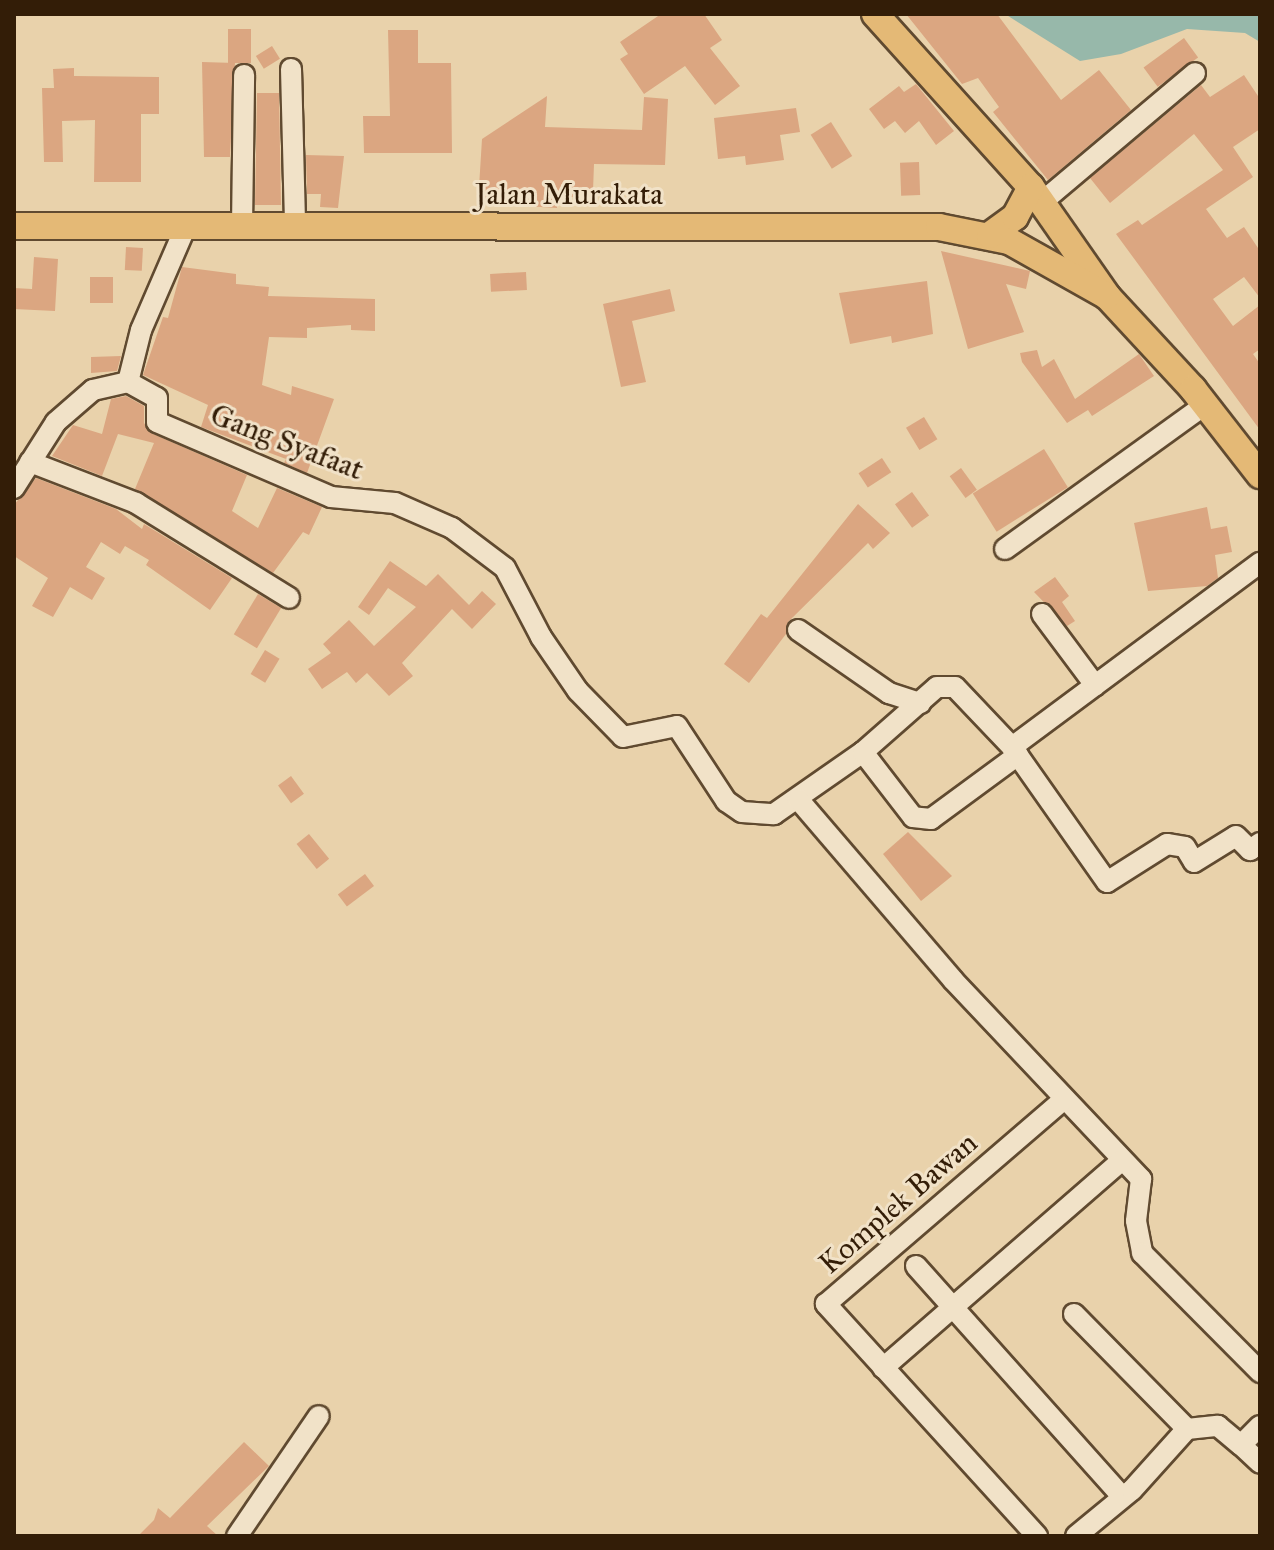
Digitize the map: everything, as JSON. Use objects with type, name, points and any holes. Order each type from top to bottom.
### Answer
[{"type":"main road","points":[[875,14],[1037,194],[1107,296],[1257,466]]},
{"type":"main road","points":[[990,235],[1015,217],[1037,194]]},
{"type":"main road","name":"Jalan Murakata","points":[[14,226],[939,227],[990,235],[1064,268],[1107,296]]},
{"type":"street","points":[[291,69],[295,226]]},
{"type":"street","points":[[1037,194],[1195,73]]},
{"type":"street","points":[[242,226],[244,75]]},
{"type":"street","points":[[14,488],[56,422],[93,390],[128,382],[141,330],[186,226]]},
{"type":"street","name":"Gang Syafaat","points":[[128,382],[157,398],[157,422],[201,442],[331,497],[395,503],[452,528],[505,568],[541,637],[578,691],[623,737],[677,726],[726,801],[742,812],[774,814],[798,799]]},
{"type":"street","points":[[1005,549],[1205,405]]},
{"type":"street","points":[[30,462],[136,503],[289,598]]},
{"type":"street","points":[[863,752],[913,817],[931,819],[1095,685],[1260,563]]},
{"type":"street","points":[[1042,614],[1095,685]]},
{"type":"street","points":[[798,630],[889,693],[920,703]]},
{"type":"street","points":[[1260,843],[1250,850],[1236,836],[1194,862],[1185,847],[1167,844],[1107,882],[1015,751],[955,687],[937,687],[863,752],[798,799],[1064,1099],[1141,1179],[1136,1221],[1142,1253],[1260,1372]]},
{"type":"street","name":"Komplek Bawan","points":[[1037,1536],[826,1304],[1064,1099]]},
{"type":"street","points":[[883,1368],[1122,1160]]},
{"type":"street","name":"Komplek Bawan","points":[[916,1266],[1122,1496]]},
{"type":"street","points":[[1074,1314],[1187,1429]]},
{"type":"street","points":[[237,1536],[319,1416]]},
{"type":"street","points":[[1076,1536],[1122,1496],[1187,1429],[1218,1426],[1260,1463]]},
{"type":"street","points":[[1241,1445],[1260,1426]]},
{"type":"shaded area","points":[[1005,14],[1260,14],[1260,42],[1245,33],[1187,29],[1121,54],[1080,61]]},
{"type":"building","points":[[661,14],[704,14],[722,40],[710,48],[740,86],[715,105],[685,66],[644,94],[620,59],[628,54],[620,42]]},
{"type":"building","points":[[906,14],[997,14],[1061,100],[1099,70],[1131,110],[1048,180],[993,112],[999,107],[978,78],[962,84]]},
{"type":"building","points":[[228,29],[251,29],[251,63],[228,63]]},
{"type":"building","points":[[388,30],[418,30],[418,63],[451,63],[452,153],[364,153],[363,116],[390,116]]},
{"type":"building","points":[[1184,38],[1198,57],[1158,87],[1144,67]]},
{"type":"building","points":[[272,46],[280,59],[264,69],[256,56]]},
{"type":"building","points":[[202,62],[235,63],[230,157],[204,157]]},
{"type":"building","points":[[74,68],[74,76],[159,77],[159,114],[141,114],[141,182],[94,182],[95,120],[62,121],[63,162],[44,162],[42,88],[54,88],[53,69]]},
{"type":"building","points":[[1244,75],[1260,99],[1260,129],[1233,147],[1253,177],[1206,209],[1227,238],[1244,227],[1260,251],[1260,298],[1244,277],[1213,299],[1233,326],[1260,305],[1260,349],[1253,354],[1260,364],[1260,430],[1116,234],[1138,220],[1142,225],[1223,170],[1194,134],[1110,203],[1090,178],[1201,85],[1210,97]]},
{"type":"building","points":[[916,84],[954,131],[936,145],[919,121],[905,133],[895,121],[884,129],[869,109],[899,86],[904,92]]},
{"type":"building","points":[[257,93],[279,93],[281,205],[255,205]]},
{"type":"building","points":[[547,96],[545,127],[642,130],[644,97],[668,99],[665,165],[594,164],[593,191],[586,191],[586,198],[557,196],[557,208],[478,203],[482,139]]},
{"type":"building","points":[[796,108],[800,132],[780,135],[784,160],[746,165],[745,156],[718,159],[714,118]]},
{"type":"building","points":[[831,122],[852,156],[832,169],[811,135]]},
{"type":"building","points":[[306,155],[344,156],[338,208],[320,207],[321,194],[307,194]]},
{"type":"building","points":[[919,162],[920,195],[901,196],[900,163]]},
{"type":"building","points":[[126,247],[143,248],[142,271],[125,270]]},
{"type":"building","points":[[941,251],[1030,271],[1026,289],[1006,284],[1024,332],[968,349]]},
{"type":"building","points":[[34,257],[58,259],[55,311],[14,309],[14,288],[32,289]]},
{"type":"building","points":[[182,267],[236,274],[236,284],[269,287],[268,296],[375,299],[375,331],[351,330],[351,325],[307,328],[307,338],[269,337],[262,385],[291,395],[292,386],[334,399],[307,473],[284,463],[286,459],[201,427],[208,405],[143,375],[163,317],[168,318]]},
{"type":"building","points":[[526,272],[527,290],[491,292],[490,274]]},
{"type":"building","points":[[90,277],[113,277],[113,303],[90,303]]},
{"type":"building","points":[[927,281],[933,334],[892,343],[891,336],[850,344],[839,293]]},
{"type":"building","points":[[670,289],[675,311],[632,321],[646,382],[621,387],[603,304]]},
{"type":"building","points":[[1037,350],[1042,367],[1054,359],[1075,399],[1139,354],[1154,376],[1092,416],[1088,410],[1067,423],[1022,362],[1020,353]]},
{"type":"building","points":[[121,356],[117,371],[91,373],[91,357]]},
{"type":"building","points":[[126,396],[144,406],[144,423],[151,433],[247,475],[232,511],[258,528],[277,488],[322,507],[309,535],[303,532],[273,573],[135,489],[154,443],[118,434],[102,476],[52,456],[73,425],[102,434],[111,399]]},
{"type":"building","points":[[924,417],[937,439],[919,450],[906,428]]},
{"type":"building","points":[[1044,449],[1068,487],[997,532],[973,494]]},
{"type":"building","points":[[882,458],[891,472],[868,488],[859,473]]},
{"type":"building","points":[[961,468],[977,490],[966,498],[950,476]]},
{"type":"building","points":[[36,478],[116,509],[142,529],[144,524],[232,578],[210,610],[146,565],[149,560],[125,546],[120,554],[101,542],[86,567],[105,578],[92,600],[70,587],[53,617],[32,606],[48,578],[14,556],[14,505]]},
{"type":"building","points":[[912,492],[929,515],[912,528],[895,504]]},
{"type":"building","points":[[858,504],[890,533],[873,549],[868,543],[788,622],[786,634],[749,683],[724,664],[761,614],[767,618]]},
{"type":"building","points":[[1207,507],[1211,529],[1227,526],[1232,552],[1215,555],[1218,578],[1207,586],[1148,591],[1134,523]]},
{"type":"building","points":[[390,561],[426,586],[438,574],[469,605],[482,591],[496,604],[472,629],[452,609],[402,663],[413,676],[389,696],[367,673],[356,683],[347,672],[322,689],[308,669],[331,653],[323,644],[349,620],[374,646],[416,607],[388,588],[369,615],[358,607]]},
{"type":"building","points":[[1055,577],[1069,596],[1062,602],[1075,621],[1067,626],[1034,592]]},
{"type":"building","points":[[258,594],[281,608],[257,648],[234,634]]},
{"type":"building","points":[[265,650],[280,659],[265,683],[251,674]]},
{"type":"building","points":[[291,776],[304,794],[291,803],[278,785]]},
{"type":"building","points":[[908,832],[952,876],[921,901],[883,854]]},
{"type":"building","points":[[309,834],[329,859],[317,869],[297,844]]},
{"type":"building","points":[[365,874],[374,886],[347,906],[338,894]]},
{"type":"building","points":[[244,1442],[269,1466],[207,1526],[218,1536],[138,1536],[154,1520],[158,1508],[170,1518]]}]
